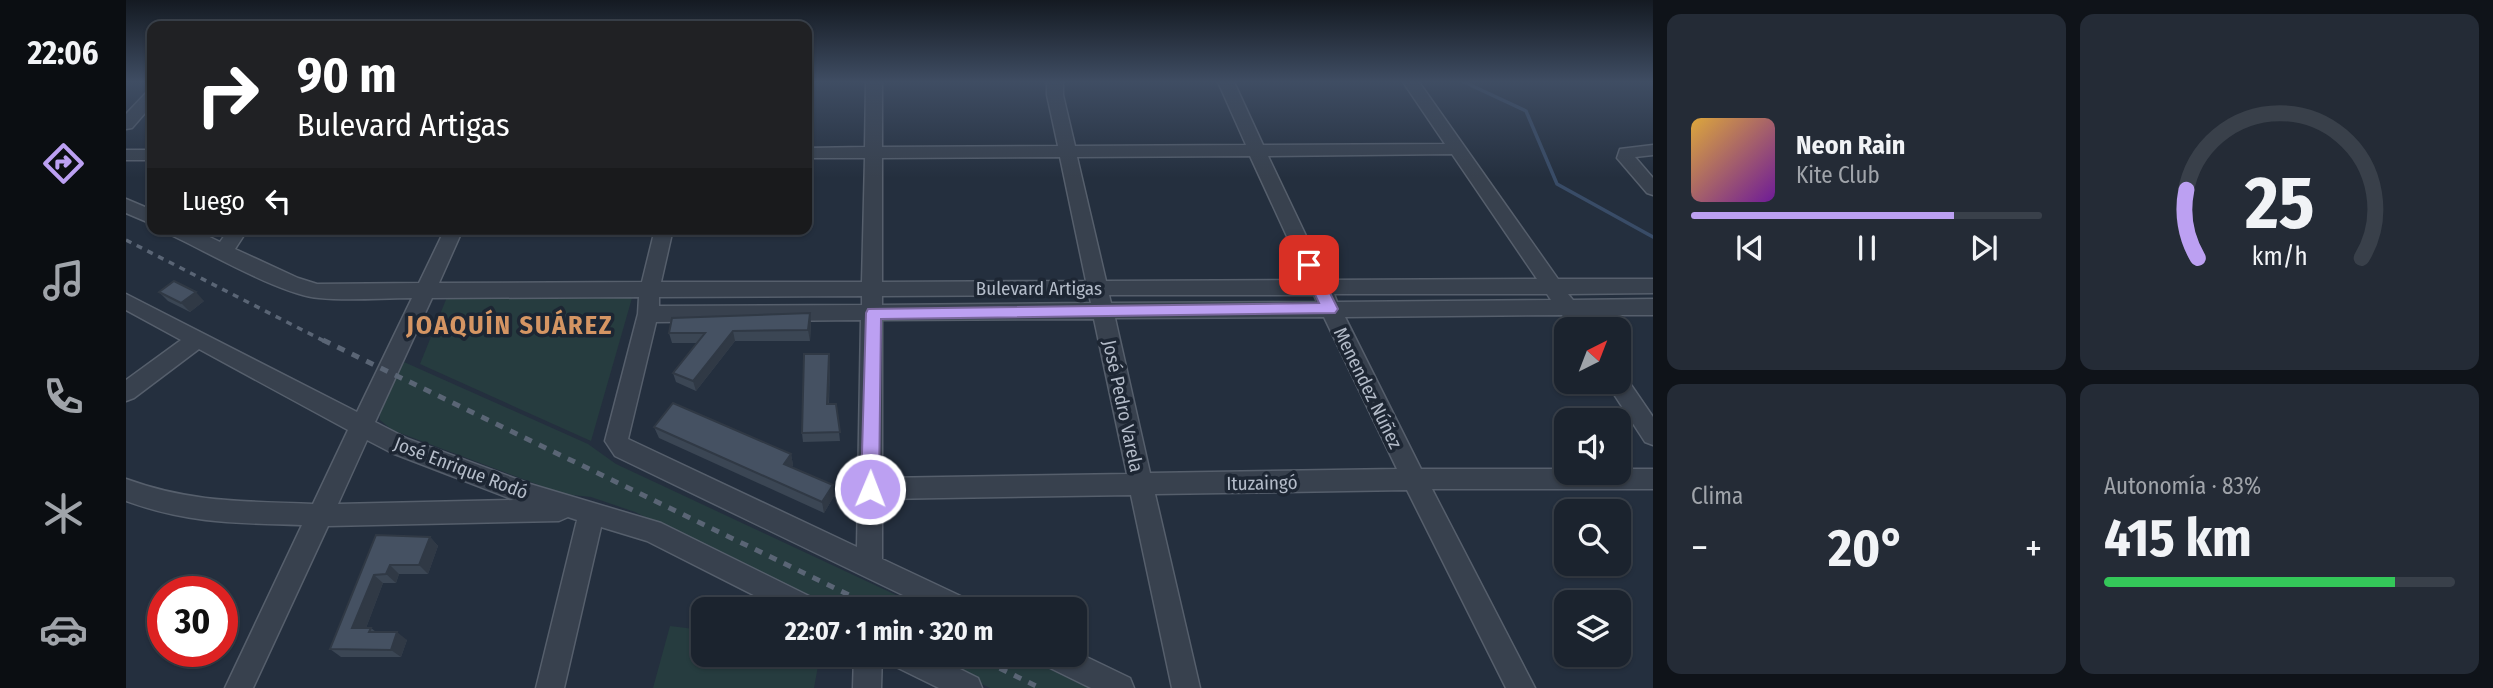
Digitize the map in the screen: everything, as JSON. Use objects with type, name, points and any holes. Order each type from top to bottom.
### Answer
[{"type":"street","points":[[869,564],[874,114]]},
{"type":"street","name":"José Pedro Varela","points":[[1061,114],[1186,688]]},
{"type":"street","name":"Menendez Núñez","points":[[1240,114],[1412,479],[1521,688]]},
{"type":"street","points":[[1434,114],[1573,317]]},
{"type":"street","points":[[812,153],[1459,149]]},
{"type":"street","points":[[1653,150],[1626,153],[1626,158],[1653,189]]},
{"type":"street","points":[[126,155],[147,155]]},
{"type":"street","points":[[126,205],[147,216]]},
{"type":"street","name":"Bulevard Artigas","points":[[188,235],[302,288],[317,291],[1039,288],[1171,312],[1325,298],[1552,286],[1653,286]]},
{"type":"street","points":[[222,252],[235,235]]},
{"type":"street","points":[[239,688],[451,235]]},
{"type":"street","points":[[663,235],[650,289],[648,314],[616,441],[623,449],[936,597]]},
{"type":"street","points":[[1039,288],[1032,295],[1033,305],[1041,311]]},
{"type":"street","points":[[1165,289],[1174,296],[1176,304],[1171,312]]},
{"type":"street","name":"Bulevard Artigas","points":[[648,314],[1041,311],[1165,289],[1567,307],[1653,307]]},
{"type":"street","name":"José Enrique Rodó","points":[[127,303],[400,446],[528,495],[652,531],[784,597]]},
{"type":"street","points":[[126,393],[198,339]]},
{"type":"street","points":[[1625,394],[1653,435]]},
{"type":"street","points":[[282,512],[319,494],[336,479]]},
{"type":"street","name":"Ituzaingó","points":[[870,489],[1412,479],[1653,479]]},
{"type":"street","points":[[126,490],[162,503],[205,511],[320,515],[583,512],[550,688]]},
{"type":"street","points":[[867,688],[868,667]]},
{"type":"street","points":[[926,667],[968,688]]},
{"type":"street","points":[[1078,667],[1119,688]]},
{"type":"green space","points":[[447,297],[632,298],[591,441],[420,364]]},
{"type":"green space","points":[[404,362],[588,444],[616,464],[900,597],[806,597],[635,512],[591,497],[563,494],[392,430],[380,420],[380,413]]},
{"type":"green space","points":[[670,626],[691,629],[691,667],[818,667],[814,688],[653,688]]},
{"type":"green space","points":[[947,667],[1045,667],[1089,688],[990,688]]},
{"type":"building","points":[[174,281],[196,292],[181,303],[159,292]]},
{"type":"building","points":[[810,313],[808,330],[733,331],[693,381],[673,373],[705,333],[669,333],[672,318]]},
{"type":"building","points":[[804,354],[829,354],[827,404],[836,404],[840,432],[802,433]]},
{"type":"building","points":[[673,403],[791,454],[784,464],[833,485],[822,502],[654,427]]},
{"type":"building","points":[[376,535],[430,537],[419,565],[390,565],[386,574],[374,575],[352,628],[371,628],[369,632],[397,632],[391,650],[330,649]]},
{"type":"waterway","points":[[1527,114],[1557,184],[1653,237]]},
{"type":"railway","points":[[126,240],[326,342]]},
{"type":"railway","points":[[323,340],[853,597]]},
{"type":"railway","points":[[997,667],[1040,688]]},
{"type":"district","name":"JOAQUÍN SUÁREZ","points":[[510,325]]},
{"type":"route","points":[[870,489],[873,313],[1330,309],[1309,265]]}]
